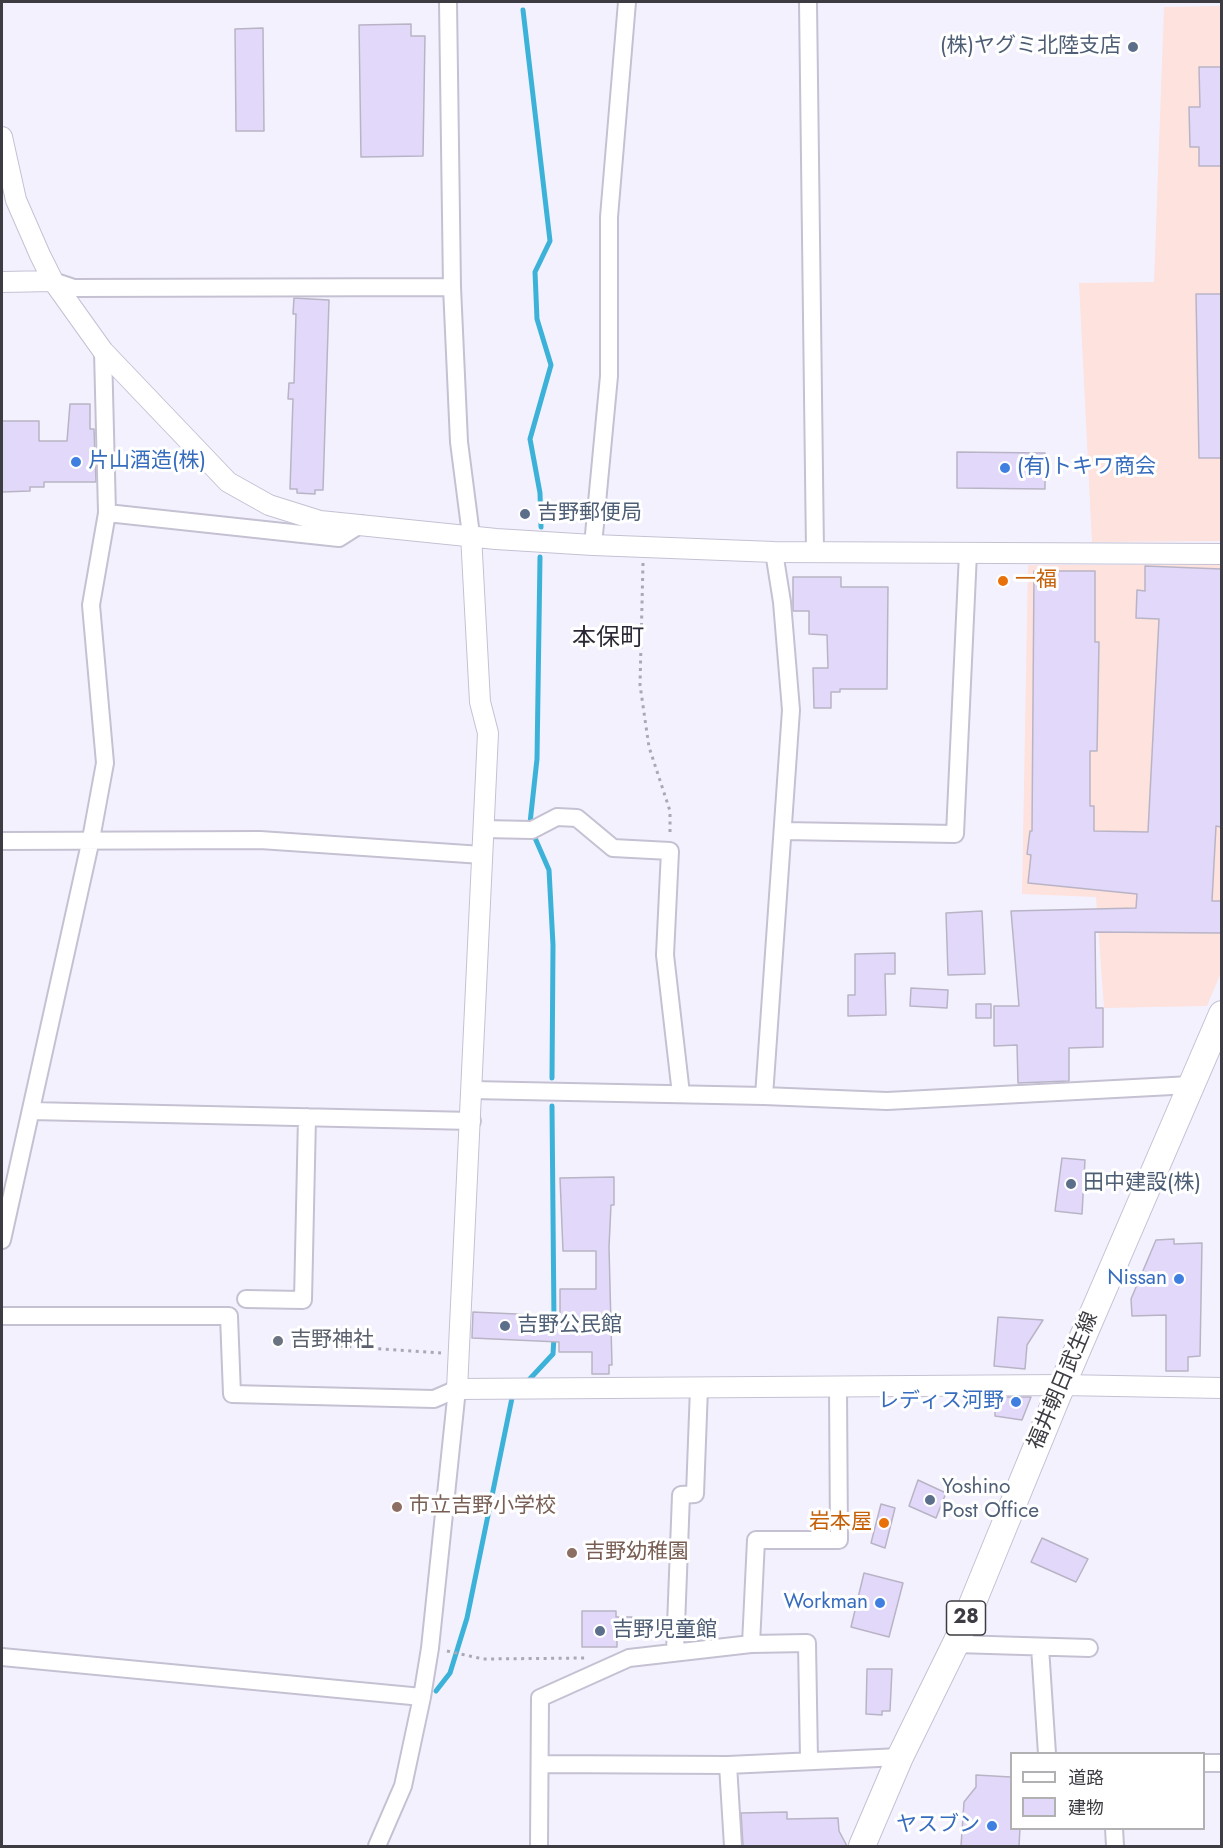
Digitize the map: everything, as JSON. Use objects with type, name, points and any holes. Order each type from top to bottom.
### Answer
[{"type":"main road","name":"福井朝日武生線","points":[[862,1846],[900,1757],[956,1644],[1062,1385],[1221,1014]]},
{"type":"street","points":[[377,1846],[403,1786],[422,1697],[430,1648],[457,1389],[472,1121],[488,733],[480,702],[471,535],[459,442],[452,286],[448,2]]},
{"type":"street","points":[[594,545],[609,376],[609,217],[627,2]]},
{"type":"street","points":[[808,2],[815,552]]},
{"type":"street","points":[[2,137],[16,200],[52,281],[103,351],[228,482],[269,506],[320,521],[594,545],[774,552],[1221,554]]},
{"type":"street","points":[[2,282],[52,281],[74,288],[452,286]]},
{"type":"street","points":[[2,1240],[91,839],[105,763],[91,605],[107,513],[103,351]]},
{"type":"street","points":[[107,513],[339,538],[361,524]]},
{"type":"street","points":[[764,1096],[791,710],[782,602],[774,552]]},
{"type":"street","points":[[784,831],[955,834],[968,553]]},
{"type":"street","points":[[483,829],[532,830],[557,817],[577,818],[613,848],[670,851],[665,955],[681,1094]]},
{"type":"street","points":[[2,841],[260,840],[482,855]]},
{"type":"street","points":[[472,1090],[887,1101],[1191,1085]]},
{"type":"street","points":[[31,1111],[472,1121]]},
{"type":"street","points":[[246,1299],[303,1300],[307,1117]]},
{"type":"street","points":[[2,1316],[230,1316],[232,1394],[434,1399],[457,1389],[1062,1385],[1221,1388]]},
{"type":"street","points":[[675,1652],[681,1495],[696,1494],[699,1388]]},
{"type":"street","points":[[751,1644],[756,1540],[839,1540],[838,1388]]},
{"type":"street","points":[[539,1846],[540,1698],[629,1658],[751,1644],[807,1643],[809,1760]]},
{"type":"street","points":[[956,1644],[1089,1648]]},
{"type":"street","points":[[1040,1647],[1047,1752]]},
{"type":"street","points":[[2,1657],[422,1697]]},
{"type":"street","points":[[540,1764],[728,1765],[900,1757]]},
{"type":"street","points":[[1205,1763],[1221,1763]]},
{"type":"street","points":[[728,1765],[733,1846]]},
{"type":"street","points":[[1114,1830],[1115,1846]]},
{"type":"path","points":[[643,546],[640,685],[649,747],[670,811],[670,851]]},
{"type":"path","points":[[296,1342],[459,1354]]},
{"type":"path","points":[[430,1648],[483,1659],[595,1658]]},
{"type":"shaded area","points":[[1221,6],[1221,541],[1092,542],[1079,283],[1154,282],[1164,7]]},
{"type":"shaded area","points":[[1028,565],[1221,565],[1222,970],[1207,1006],[1104,1008],[1096,897],[1022,894]]},
{"type":"building","points":[[411,24],[411,36],[425,36],[423,156],[361,157],[359,25]]},
{"type":"building","points":[[263,28],[264,131],[236,131],[235,29]]},
{"type":"building","points":[[1199,67],[1221,67],[1221,166],[1199,166],[1199,147],[1190,147],[1189,107],[1200,107]]},
{"type":"building","points":[[1196,294],[1221,294],[1221,458],[1199,458]]},
{"type":"building","points":[[294,298],[329,300],[323,490],[315,490],[315,494],[297,493],[297,489],[290,489],[293,399],[288,399],[289,383],[294,383],[296,314],[293,314]]},
{"type":"building","points":[[70,404],[90,404],[90,429],[94,429],[96,482],[44,482],[44,487],[30,487],[30,491],[2,492],[2,421],[39,421],[39,441],[67,441]]},
{"type":"building","points":[[957,452],[1045,453],[1045,489],[957,488]]},
{"type":"building","points":[[1145,566],[1221,569],[1221,827],[1216,826],[1212,901],[1221,901],[1221,933],[1095,932],[1096,1008],[1103,1008],[1103,1047],[1069,1048],[1069,1081],[1018,1083],[1017,1045],[994,1046],[994,1006],[1019,1006],[1011,911],[1136,908],[1137,894],[1028,883],[1031,855],[1027,854],[1030,831],[1032,831],[1034,571],[1095,571],[1095,642],[1099,642],[1097,751],[1090,751],[1090,806],[1094,806],[1094,831],[1148,832],[1159,619],[1136,618],[1137,590],[1145,591]]},
{"type":"building","points":[[793,577],[841,577],[841,587],[888,587],[887,689],[840,689],[840,692],[831,692],[831,708],[814,708],[813,668],[828,668],[827,635],[809,634],[809,611],[793,611]]},
{"type":"building","points":[[982,911],[985,974],[948,975],[946,913]]},
{"type":"building","points":[[895,953],[895,974],[885,974],[886,1015],[848,1016],[848,995],[855,995],[855,954]]},
{"type":"building","points":[[911,988],[948,990],[947,1008],[910,1006]]},
{"type":"building","points":[[976,1004],[991,1004],[991,1018],[976,1018]]},
{"type":"building","points":[[1062,1158],[1085,1160],[1082,1214],[1055,1211]]},
{"type":"building","points":[[614,1177],[614,1205],[611,1205],[609,1247],[612,1365],[609,1365],[609,1374],[592,1374],[592,1352],[559,1352],[559,1342],[472,1338],[473,1312],[560,1316],[560,1289],[596,1289],[596,1251],[563,1251],[560,1178]]},
{"type":"building","points":[[1174,1239],[1174,1244],[1202,1243],[1200,1356],[1188,1357],[1188,1371],[1166,1371],[1166,1315],[1132,1316],[1131,1299],[1156,1240]]},
{"type":"building","points":[[998,1317],[1043,1320],[1027,1345],[1025,1369],[994,1366]]},
{"type":"building","points":[[995,1397],[1031,1397],[1022,1420],[995,1416]]},
{"type":"building","points":[[918,1480],[946,1493],[936,1518],[909,1506]]},
{"type":"building","points":[[881,1504],[895,1508],[885,1548],[871,1543]]},
{"type":"building","points":[[1042,1538],[1088,1559],[1076,1582],[1031,1562]]},
{"type":"building","points":[[864,1573],[903,1583],[889,1637],[851,1627]]},
{"type":"building","points":[[582,1611],[616,1611],[616,1617],[632,1617],[633,1639],[617,1639],[617,1647],[582,1647]]},
{"type":"building","points":[[867,1669],[892,1669],[890,1711],[882,1711],[882,1715],[866,1714]]},
{"type":"building","points":[[976,1775],[1010,1777],[1010,1830],[1020,1830],[1019,1846],[961,1846],[964,1802],[976,1787]]},
{"type":"building","points":[[787,1812],[787,1819],[838,1818],[839,1831],[847,1846],[743,1846],[741,1813]]},
{"type":"waterway","points":[[523,10],[550,241],[535,272],[537,319],[551,365],[530,439],[540,493],[541,527]]},
{"type":"waterway","points":[[530,823],[537,759],[540,557]]},
{"type":"waterway","points":[[535,838],[549,870],[553,945],[552,1078]]},
{"type":"waterway","points":[[552,1106],[554,1322]]},
{"type":"waterway","points":[[526,1383],[553,1354],[554,1337]]},
{"type":"waterway","points":[[436,1691],[450,1673],[467,1618],[512,1398],[515,1394]]},
{"type":"place","name":"(株)ヤグミ北陸支店","points":[[1133,47]]},
{"type":"place","name":"片山酒造(株)","points":[[76,462]]},
{"type":"place","name":"(有)トキワ商会","points":[[1005,468]]},
{"type":"place","name":"吉野郵便局","points":[[525,514]]},
{"type":"place","name":"一福","points":[[1003,581]]},
{"type":"place","name":"田中建設(株)","points":[[1071,1184]]},
{"type":"place","name":"Nissan","points":[[1179,1279]]},
{"type":"place","name":"吉野公民館","points":[[505,1326]]},
{"type":"place","name":"吉野神社","points":[[278,1341]]},
{"type":"place","name":"レディス河野","points":[[1016,1402]]},
{"type":"place","name":"Yoshino Post Office","points":[[930,1500]]},
{"type":"place","name":"市立吉野小学校","points":[[397,1507]]},
{"type":"place","name":"岩本屋","points":[[884,1523]]},
{"type":"place","name":"吉野幼稚園","points":[[572,1553]]},
{"type":"place","name":"Workman","points":[[880,1603]]},
{"type":"place","name":"吉野児童館","points":[[600,1631]]},
{"type":"place","name":"ヤスブン","points":[[992,1826]]},
{"type":"district","name":"本保町","points":[[608,639]]}]
